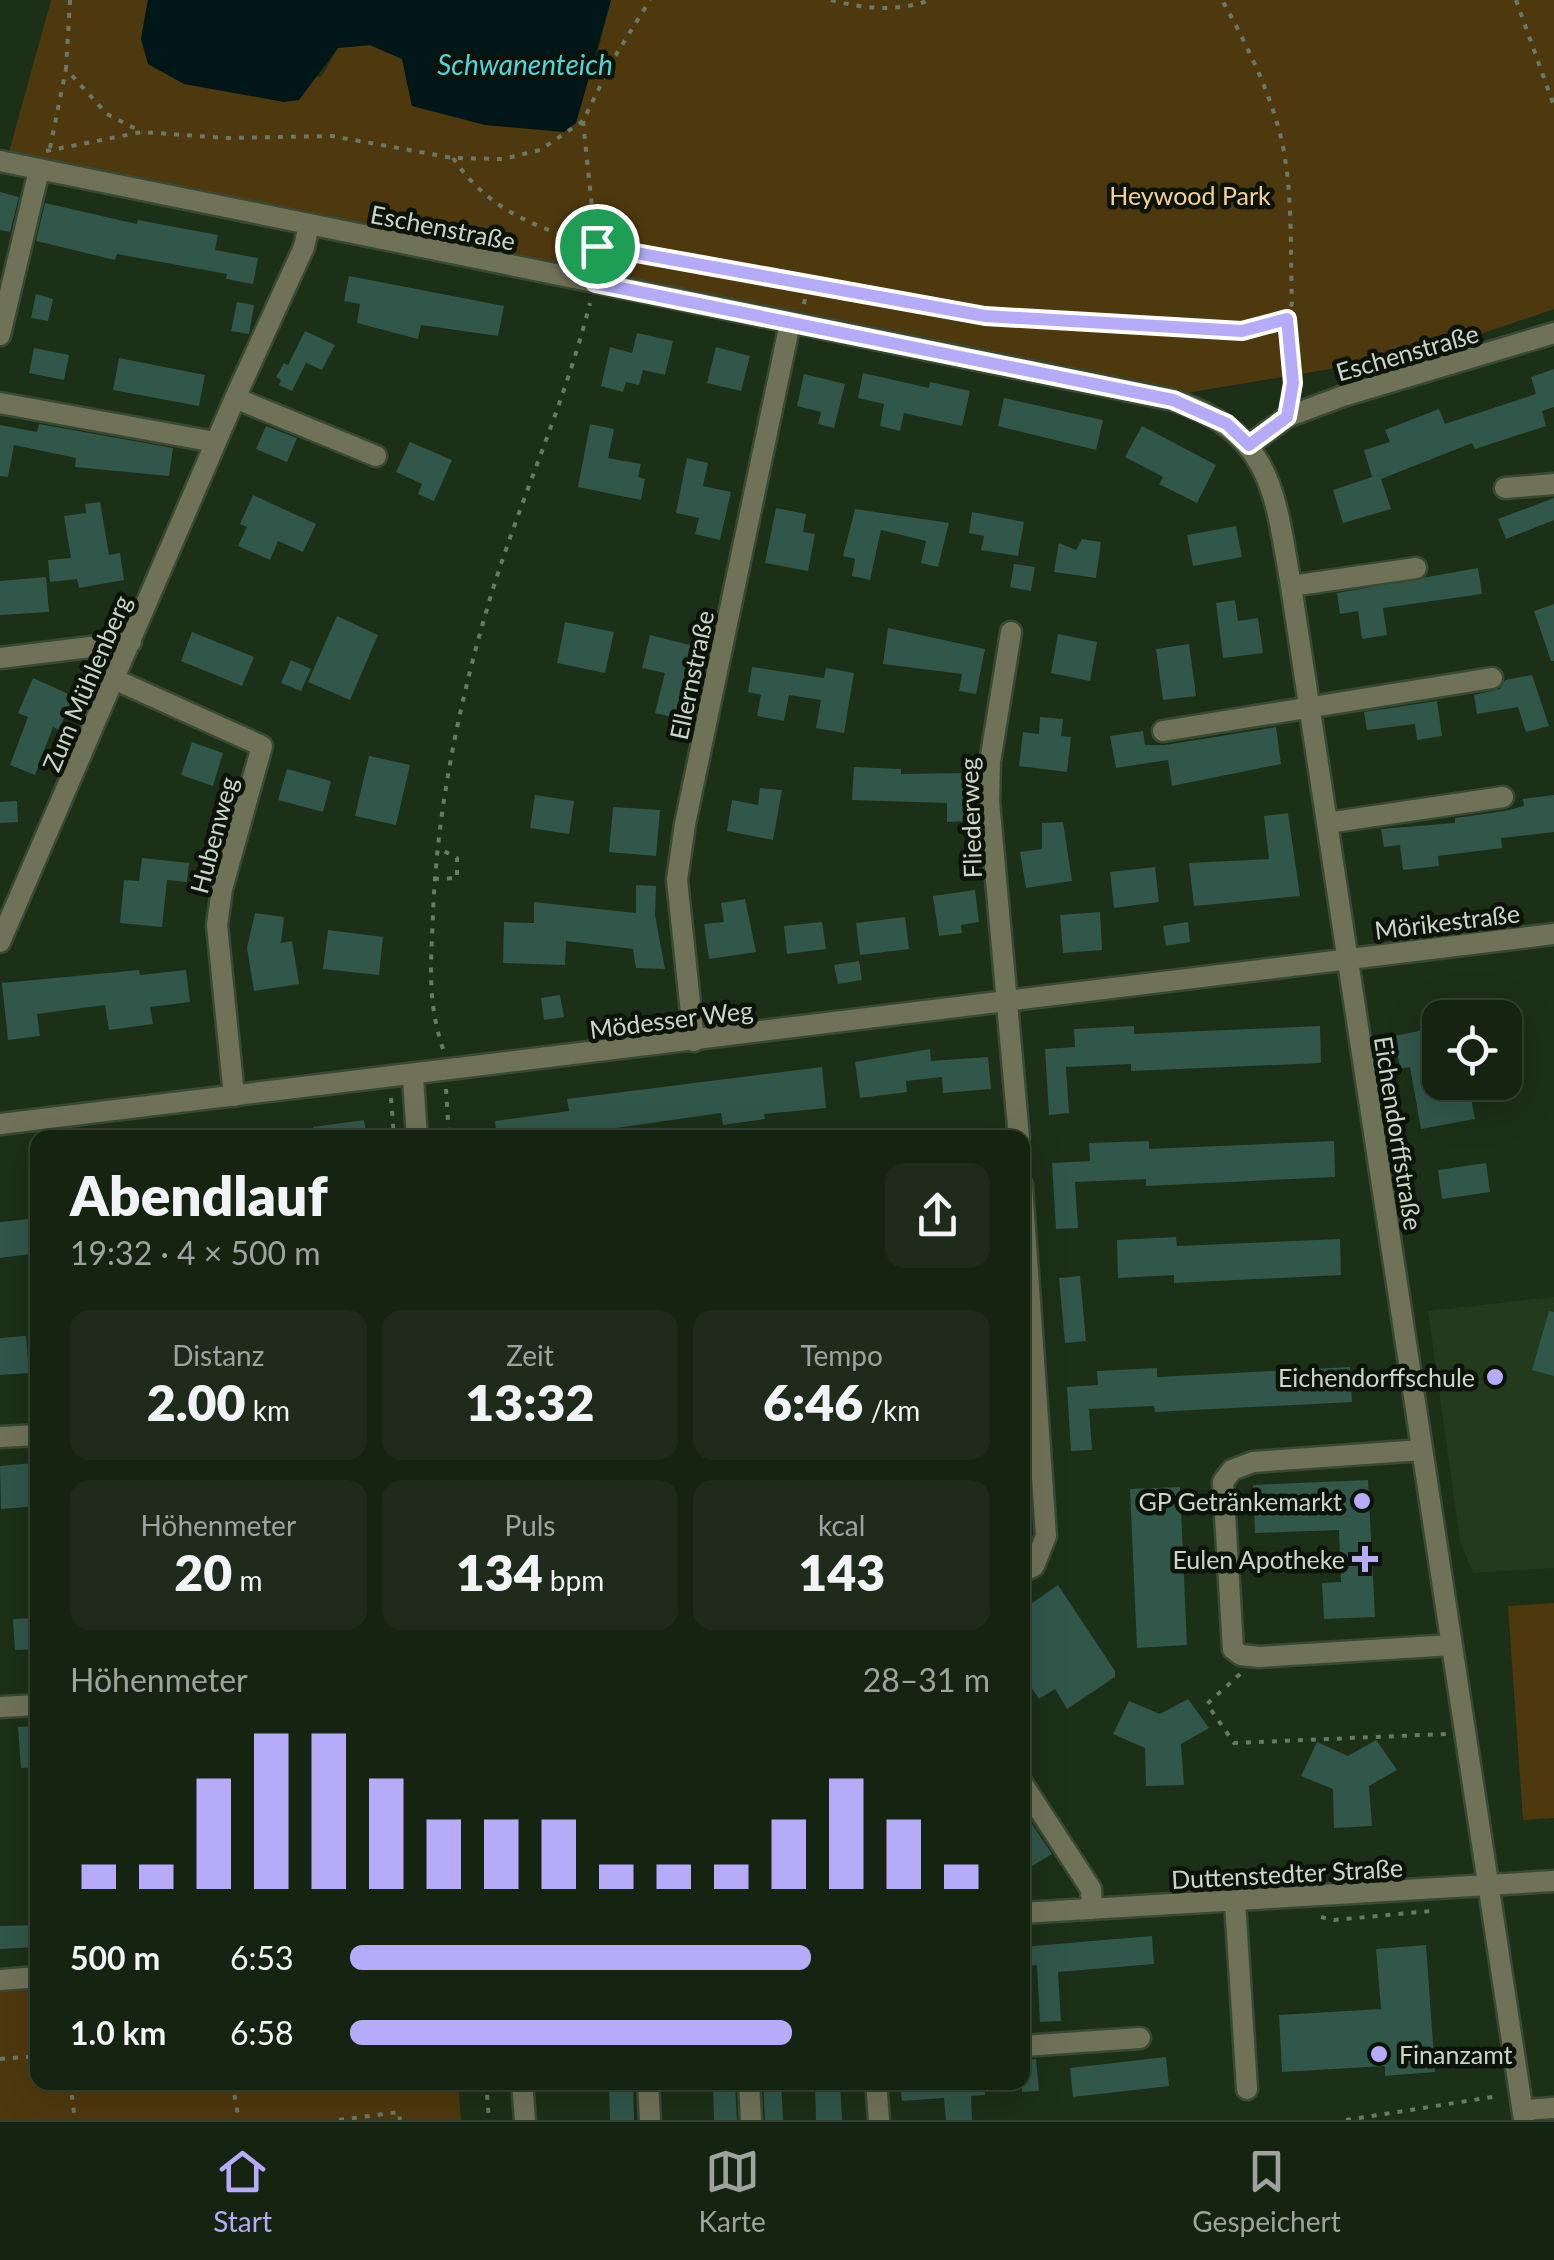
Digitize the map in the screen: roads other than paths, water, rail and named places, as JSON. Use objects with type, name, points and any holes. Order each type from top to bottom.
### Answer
[{"type":"street","name":"Eschenstraße","points":[[0,162],[1173,400],[1227,424],[1249,445],[1287,417],[1343,396],[1432,373],[1554,333]]},
{"type":"street","points":[[0,335],[39,170]]},
{"type":"street","name":"Zum Mühlenberg","points":[[0,942],[116,680],[234,398],[304,248],[309,225]]},
{"type":"street","name":"Ellernstraße","points":[[694,1041],[677,880],[682,842],[790,322]]},
{"type":"street","points":[[234,398],[376,456]]},
{"type":"street","points":[[0,404],[215,442]]},
{"type":"street","name":"Eichendorffstraße","points":[[1249,445],[1274,491],[1291,586],[1522,2108]]},
{"type":"street","points":[[1505,488],[1554,484]]},
{"type":"street","points":[[1291,586],[1416,568]]},
{"type":"street","name":"Fliederweg","points":[[1011,632],[990,762],[989,801],[1018,1130]]},
{"type":"street","points":[[0,658],[131,642]]},
{"type":"street","points":[[1162,731],[1492,678]]},
{"type":"street","name":"Hubenweg","points":[[116,680],[262,746],[222,889],[216,925],[234,1096]]},
{"type":"street","points":[[1327,823],[1504,796]]},
{"type":"street","name":"Mörikestraße","points":[[1347,958],[1554,934]]},
{"type":"street","name":"Mödesser Weg","points":[[0,1124],[413,1077],[1347,958]]},
{"type":"street","points":[[413,1077],[417,1130]]},
{"type":"street","points":[[1030,1350],[1046,1536],[1030,1568]]},
{"type":"street","points":[[0,1437],[30,1435]]},
{"type":"street","points":[[1422,1450],[1253,1462],[1232,1470],[1222,1482],[1233,1649],[1240,1656],[1258,1657],[1452,1645]]},
{"type":"street","points":[[0,1707],[30,1705]]},
{"type":"street","points":[[1030,1795],[1091,1889],[1092,1909]]},
{"type":"street","name":"Duttenstedter Straße","points":[[1030,1913],[1554,1881]]},
{"type":"street","points":[[1235,1902],[1247,2089]]},
{"type":"street","points":[[0,1980],[30,1978]]},
{"type":"street","points":[[1030,2045],[1140,2038]]},
{"type":"street","points":[[523,2090],[525,2120]]},
{"type":"street","points":[[648,2090],[650,2120]]},
{"type":"street","points":[[749,2090],[751,2120]]},
{"type":"street","points":[[877,2090],[879,2120]]},
{"type":"street","points":[[1522,2108],[1554,2108]]},
{"type":"water","name":"Schwanenteich","points":[[148,0],[611,0],[576,123],[564,132],[485,125],[412,106],[402,59],[370,45],[338,48],[299,100],[284,102],[184,84],[148,64],[141,39]]},
{"type":"place","name":"Eichendorffschule","points":[[1495,1377]]},
{"type":"place","name":"GP Getränkemarkt","points":[[1362,1501]]},
{"type":"place","name":"Eulen Apotheke","points":[[1365,1559]]},
{"type":"place","name":"Finanzamt","points":[[1379,2054]]},
{"type":"park label","name":"Heywood Park","points":[[1190,195]]}]
